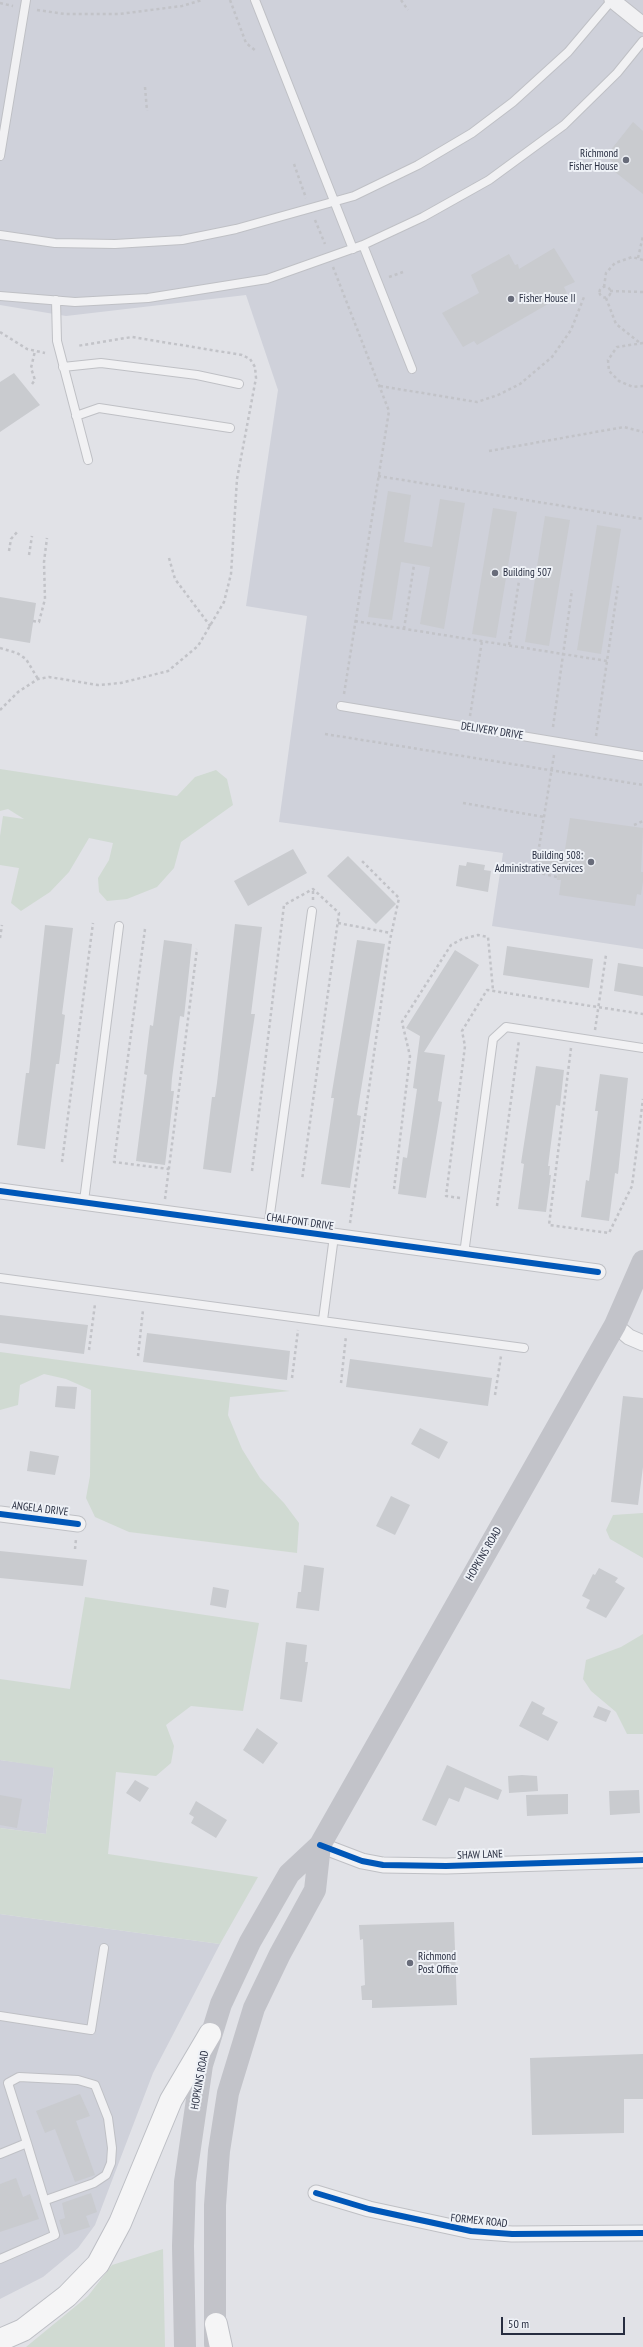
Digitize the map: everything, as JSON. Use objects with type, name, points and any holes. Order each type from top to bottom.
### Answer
[{"type":"main road","name":"HOPKINS ROAD","points":[[185,2347],[183,2246],[185,2182],[202,2065],[210,2034],[221,2004],[250,1942],[289,1874],[320,1845],[615,1325],[643,1261]]},
{"type":"main road","name":"HOPKINS ROAD","points":[[215,2347],[215,2206],[219,2151],[228,2093],[254,2008],[280,1954],[315,1890],[320,1845]]},
{"type":"main road","points":[[0,2340],[23,2330],[68,2296],[98,2264],[120,2223],[171,2100],[210,2034]]},
{"type":"main road","points":[[216,2324],[221,2347]]},
{"type":"street","points":[[612,0],[643,24]]},
{"type":"street","name":"CHALFONT DRIVE","points":[[0,1191],[84,1201],[268,1228],[598,1272]]},
{"type":"street","points":[[615,1325],[629,1337],[643,1343]]},
{"type":"street","name":"ANGELA DRIVE","points":[[0,1514],[78,1524]]},
{"type":"street","name":"SHAW LANE","points":[[320,1845],[362,1861],[383,1865],[446,1866],[643,1860]]},
{"type":"street","name":"FORMEX ROAD","points":[[316,2193],[369,2209],[471,2231],[520,2234],[643,2233]]},
{"type":"lane","points":[[0,156],[26,0]]},
{"type":"lane","points":[[255,0],[335,201],[352,249]]},
{"type":"lane","points":[[0,235],[55,243],[115,244],[182,240],[236,229],[361,193],[418,165],[472,132],[513,102],[568,52],[612,0]]},
{"type":"lane","points":[[0,296],[75,302],[148,298],[267,279],[363,245],[423,217],[490,180],[564,125],[617,73],[643,41]]},
{"type":"lane","points":[[363,245],[412,370]]},
{"type":"lane","points":[[56,300],[57,341],[88,460]]},
{"type":"lane","points":[[64,367],[101,363],[197,375],[239,384]]},
{"type":"lane","points":[[76,416],[99,408],[230,428]]},
{"type":"lane","name":"DELIVERY DRIVE","points":[[341,706],[643,756]]},
{"type":"lane","points":[[268,1228],[312,910]]},
{"type":"lane","points":[[84,1201],[119,926]]},
{"type":"lane","points":[[464,1254],[493,1039],[506,1027],[643,1048]]},
{"type":"lane","points":[[323,1320],[334,1236]]},
{"type":"lane","points":[[0,1278],[524,1348]]},
{"type":"lane","points":[[0,2016],[91,2030],[104,1948]]},
{"type":"lane","points":[[0,2080],[8,2083],[19,2077],[78,2080],[95,2085],[108,2118],[112,2148],[111,2163],[106,2175],[94,2183],[46,2200]]},
{"type":"lane","points":[[0,2259],[55,2235],[46,2200],[8,2083]]},
{"type":"lane","points":[[0,2154],[27,2143]]},
{"type":"path","points":[[37,10],[65,14],[119,14],[182,6],[202,0]]},
{"type":"path","points":[[230,0],[246,43],[256,51]]},
{"type":"path","points":[[401,0],[408,10]]},
{"type":"path","points":[[0,3],[13,6]]},
{"type":"path","points":[[145,87],[147,111]]},
{"type":"path","points":[[294,164],[307,200]]},
{"type":"path","points":[[315,220],[325,244]]},
{"type":"path","points":[[638,258],[643,236]]},
{"type":"path","points":[[642,343],[616,324],[606,298],[602,297],[599,293],[604,286],[609,268],[627,258],[638,258],[643,260]]},
{"type":"path","points":[[334,267],[389,411],[341,706]]},
{"type":"path","points":[[388,278],[403,272]]},
{"type":"path","points":[[604,286],[610,291],[643,292]]},
{"type":"path","points":[[606,298],[610,295],[610,291]]},
{"type":"path","points":[[380,386],[477,402],[498,395],[520,384],[552,357],[571,330],[584,296]]},
{"type":"path","points":[[0,332],[27,349],[45,353]]},
{"type":"path","points":[[0,710],[18,692],[38,679],[49,677],[98,685],[121,683],[168,671],[198,646],[211,627],[224,602],[231,574],[237,479],[256,378],[255,367],[250,359],[242,355],[132,337],[77,346]]},
{"type":"path","points":[[642,343],[617,347],[610,355],[608,366],[612,376],[626,385],[634,387],[643,386]]},
{"type":"path","points":[[32,384],[35,380],[31,368],[35,351]]},
{"type":"path","points":[[489,451],[624,427],[643,432]]},
{"type":"path","points":[[378,476],[643,519]]},
{"type":"path","points":[[8,551],[11,539],[18,530]]},
{"type":"path","points":[[29,555],[32,536]]},
{"type":"path","points":[[33,621],[39,622],[44,599],[44,562],[47,538]]},
{"type":"path","points":[[169,558],[175,579],[211,627]]},
{"type":"path","points":[[404,629],[414,564]]},
{"type":"path","points":[[509,645],[520,581]]},
{"type":"path","points":[[596,734],[618,586]]},
{"type":"path","points":[[553,727],[572,590]]},
{"type":"path","points":[[355,621],[607,661]]},
{"type":"path","points":[[470,714],[482,641]]},
{"type":"path","points":[[0,648],[8,650],[26,659],[38,679]]},
{"type":"path","points":[[0,703],[3,706]]},
{"type":"path","points":[[325,734],[643,785]]},
{"type":"path","points":[[554,755],[535,872],[557,877]]},
{"type":"path","points":[[463,803],[544,817]]},
{"type":"path","points":[[634,825],[643,821]]},
{"type":"path","points":[[350,1222],[392,933],[399,898],[360,859]]},
{"type":"path","points":[[338,923],[392,933]]},
{"type":"path","points":[[62,1162],[94,924]]},
{"type":"path","points":[[0,938],[2,925]]},
{"type":"path","points":[[144,931],[113,1161],[169,1169]]},
{"type":"path","points":[[394,1189],[410,1056],[402,1022],[451,945],[462,939],[478,936],[488,937],[493,990]]},
{"type":"path","points":[[165,1200],[197,950]]},
{"type":"path","points":[[595,1030],[606,955]]},
{"type":"path","points":[[497,1204],[518,1044]]},
{"type":"path","points":[[571,1051],[549,1225],[609,1233],[632,1186],[643,1099]]},
{"type":"path","points":[[90,1349],[95,1304]]},
{"type":"path","points":[[137,1355],[143,1310]]},
{"type":"path","points":[[293,1376],[298,1330]]},
{"type":"path","points":[[340,1381],[346,1336]]},
{"type":"path","points":[[495,1395],[501,1354]]},
{"type":"shaded area","points":[[0,0],[643,0],[643,949],[492,926],[503,853],[279,822],[307,616],[246,606],[278,390],[246,295],[66,316],[0,305]]},
{"type":"shaded area","points":[[0,769],[177,796],[195,777],[216,770],[227,779],[233,805],[181,842],[174,868],[157,887],[127,899],[107,901],[99,892],[98,878],[109,860],[113,843],[89,838],[69,872],[50,892],[21,911],[11,903],[19,868],[0,865],[0,836],[3,816],[24,819],[8,809],[0,811]]},
{"type":"shaded area","points":[[0,1352],[290,1391],[230,1397],[228,1415],[242,1449],[260,1478],[284,1503],[299,1523],[297,1553],[129,1532],[95,1517],[86,1498],[90,1476],[91,1390],[66,1379],[44,1374],[20,1385],[18,1405],[0,1410]]},
{"type":"shaded area","points":[[643,1513],[643,1558],[610,1539],[606,1530],[613,1515]]},
{"type":"shaded area","points":[[85,1597],[259,1623],[243,1711],[191,1706],[166,1725],[174,1746],[171,1763],[156,1776],[116,1772],[108,1854],[258,1877],[220,1944],[0,1914],[0,1828],[46,1834],[54,1768],[0,1760],[0,1679],[70,1689]]},
{"type":"shaded area","points":[[643,1634],[643,1734],[627,1734],[616,1712],[591,1691],[583,1679],[586,1660],[621,1647]]},
{"type":"shaded area","points":[[0,1760],[54,1767],[46,1834],[0,1828]]},
{"type":"shaded area","points":[[0,1914],[220,1944],[153,2073],[95,2225],[78,2248],[43,2277],[0,2299]]},
{"type":"shaded area","points":[[163,2249],[165,2347],[26,2347],[88,2296],[112,2265]]},
{"type":"building","name":"Richmond Fisher House","points":[[633,122],[643,131],[643,194],[610,168],[614,163],[606,156]]},
{"type":"building","name":"Fisher House II","points":[[554,248],[575,282],[564,287],[567,293],[477,345],[474,341],[463,347],[442,313],[479,293],[471,275],[509,254],[515,265],[518,264],[519,269]]},
{"type":"building","points":[[14,373],[40,405],[0,432],[0,382]]},
{"type":"building","points":[[388,491],[411,495],[404,542],[432,547],[440,499],[465,503],[444,629],[420,624],[430,567],[401,562],[392,620],[368,617]]},
{"type":"building","points":[[493,508],[517,512],[496,638],[472,634]]},
{"type":"building","points":[[545,516],[570,520],[549,646],[525,642]]},
{"type":"building","points":[[597,525],[621,529],[601,654],[577,650]]},
{"type":"building","points":[[0,597],[36,603],[30,643],[0,638]]},
{"type":"building","name":"Building 508: Administrative Services","points":[[570,818],[643,828],[641,872],[643,872],[643,881],[641,895],[637,894],[635,906],[559,895],[561,880],[557,880],[558,871],[538,868],[541,852],[564,856]]},
{"type":"building","points":[[293,849],[307,873],[248,906],[234,881]]},
{"type":"building","points":[[348,856],[396,904],[376,924],[327,876]]},
{"type":"building","points":[[467,862],[485,865],[484,870],[491,871],[488,892],[456,886],[459,865],[466,866]]},
{"type":"building","points":[[235,924],[262,927],[251,1014],[255,1014],[231,1173],[203,1169],[212,1097],[215,1097],[217,1083]]},
{"type":"building","points":[[45,925],[73,928],[62,1014],[65,1015],[59,1064],[56,1064],[45,1149],[17,1145],[26,1073],[29,1073]]},
{"type":"building","points":[[164,940],[192,944],[184,1017],[180,1016],[172,1078],[171,1091],[174,1091],[165,1165],[136,1161],[147,1075],[144,1074],[150,1025],[153,1026]]},
{"type":"building","points":[[357,940],[385,944],[357,1115],[361,1116],[350,1188],[321,1184],[334,1098],[331,1098]]},
{"type":"building","points":[[507,946],[593,959],[589,988],[503,975]]},
{"type":"building","points":[[455,950],[479,965],[424,1052],[445,1055],[438,1101],[442,1102],[426,1198],[398,1194],[403,1157],[407,1158],[417,1089],[413,1088],[420,1036],[406,1028]]},
{"type":"building","points":[[618,963],[643,967],[643,996],[614,991]]},
{"type":"building","points":[[536,1066],[564,1070],[560,1106],[556,1105],[548,1166],[550,1166],[549,1175],[551,1175],[546,1212],[518,1209],[524,1164],[521,1163]]},
{"type":"building","points":[[600,1074],[628,1078],[618,1174],[615,1173],[609,1221],[581,1217],[586,1180],[589,1181],[598,1111],[595,1111]]},
{"type":"building","points":[[0,1315],[88,1325],[84,1354],[0,1343]]},
{"type":"building","points":[[147,1333],[290,1351],[287,1380],[143,1362]]},
{"type":"building","points":[[350,1359],[492,1378],[488,1406],[346,1387]]},
{"type":"building","points":[[57,1386],[77,1387],[75,1409],[55,1407]]},
{"type":"building","points":[[623,1396],[643,1398],[643,1467],[638,1505],[611,1502]]},
{"type":"building","points":[[420,1428],[448,1442],[439,1459],[411,1444]]},
{"type":"building","points":[[30,1451],[59,1456],[55,1475],[27,1471]]},
{"type":"building","points":[[391,1496],[410,1505],[395,1535],[376,1526]]},
{"type":"building","points":[[0,1551],[87,1560],[83,1586],[0,1578]]},
{"type":"building","points":[[304,1565],[324,1568],[319,1611],[296,1608],[298,1592],[301,1592]]},
{"type":"building","points":[[599,1568],[618,1578],[615,1582],[625,1588],[606,1618],[586,1608],[590,1600],[582,1596],[593,1574],[595,1575]]},
{"type":"building","points":[[213,1587],[229,1590],[226,1608],[210,1605]]},
{"type":"building","points":[[286,1642],[307,1645],[305,1662],[308,1662],[302,1702],[280,1699]]},
{"type":"building","points":[[532,1701],[545,1708],[542,1714],[558,1722],[548,1741],[519,1726]]},
{"type":"building","points":[[598,1706],[611,1711],[606,1722],[593,1717]]},
{"type":"building","points":[[257,1728],[278,1743],[263,1764],[243,1750]]},
{"type":"building","points":[[447,1765],[502,1790],[498,1800],[465,1787],[459,1802],[449,1798],[436,1826],[422,1820]]},
{"type":"building","points":[[508,1776],[537,1776],[538,1791],[509,1793]]},
{"type":"building","points":[[135,1780],[149,1788],[140,1802],[126,1793]]},
{"type":"building","points":[[639,1790],[640,1813],[610,1815],[609,1791]]},
{"type":"building","points":[[568,1794],[568,1814],[527,1816],[526,1795]]},
{"type":"building","points":[[0,1795],[22,1799],[17,1828],[0,1825]]},
{"type":"building","points":[[196,1801],[227,1820],[216,1838],[191,1823],[194,1817],[189,1814]]},
{"type":"building","name":"Richmond Post Office","points":[[454,1922],[457,2005],[372,2008],[372,2000],[362,2000],[361,1986],[365,1985],[363,1939],[360,1940],[359,1925]]},
{"type":"building","points":[[643,2054],[643,2099],[624,2099],[624,2133],[532,2135],[530,2058]]},
{"type":"building","points":[[80,2094],[90,2116],[76,2121],[95,2175],[75,2182],[55,2129],[45,2133],[36,2111]]},
{"type":"building","points":[[16,2178],[23,2197],[30,2194],[39,2219],[0,2232],[0,2184]]},
{"type":"building","points":[[91,2193],[97,2212],[86,2216],[90,2227],[64,2235],[59,2220],[65,2218],[62,2203]]},
{"type":"cycle path","points":[[0,1191],[598,1272]]},
{"type":"cycle path","points":[[0,1514],[78,1524]]},
{"type":"cycle path","points":[[320,1845],[362,1861],[383,1865],[446,1866],[643,1860]]},
{"type":"cycle path","points":[[316,2193],[369,2209],[471,2231],[512,2234],[643,2233]]},
{"type":"place","name":"Richmond Fisher House","points":[[626,160]]},
{"type":"place","name":"Fisher House II","points":[[511,299]]},
{"type":"place","name":"Building 507","points":[[495,573]]},
{"type":"place","name":"Building 508: Administrative Services","points":[[591,862]]},
{"type":"place","name":"Richmond Post Office","points":[[410,1963]]}]
